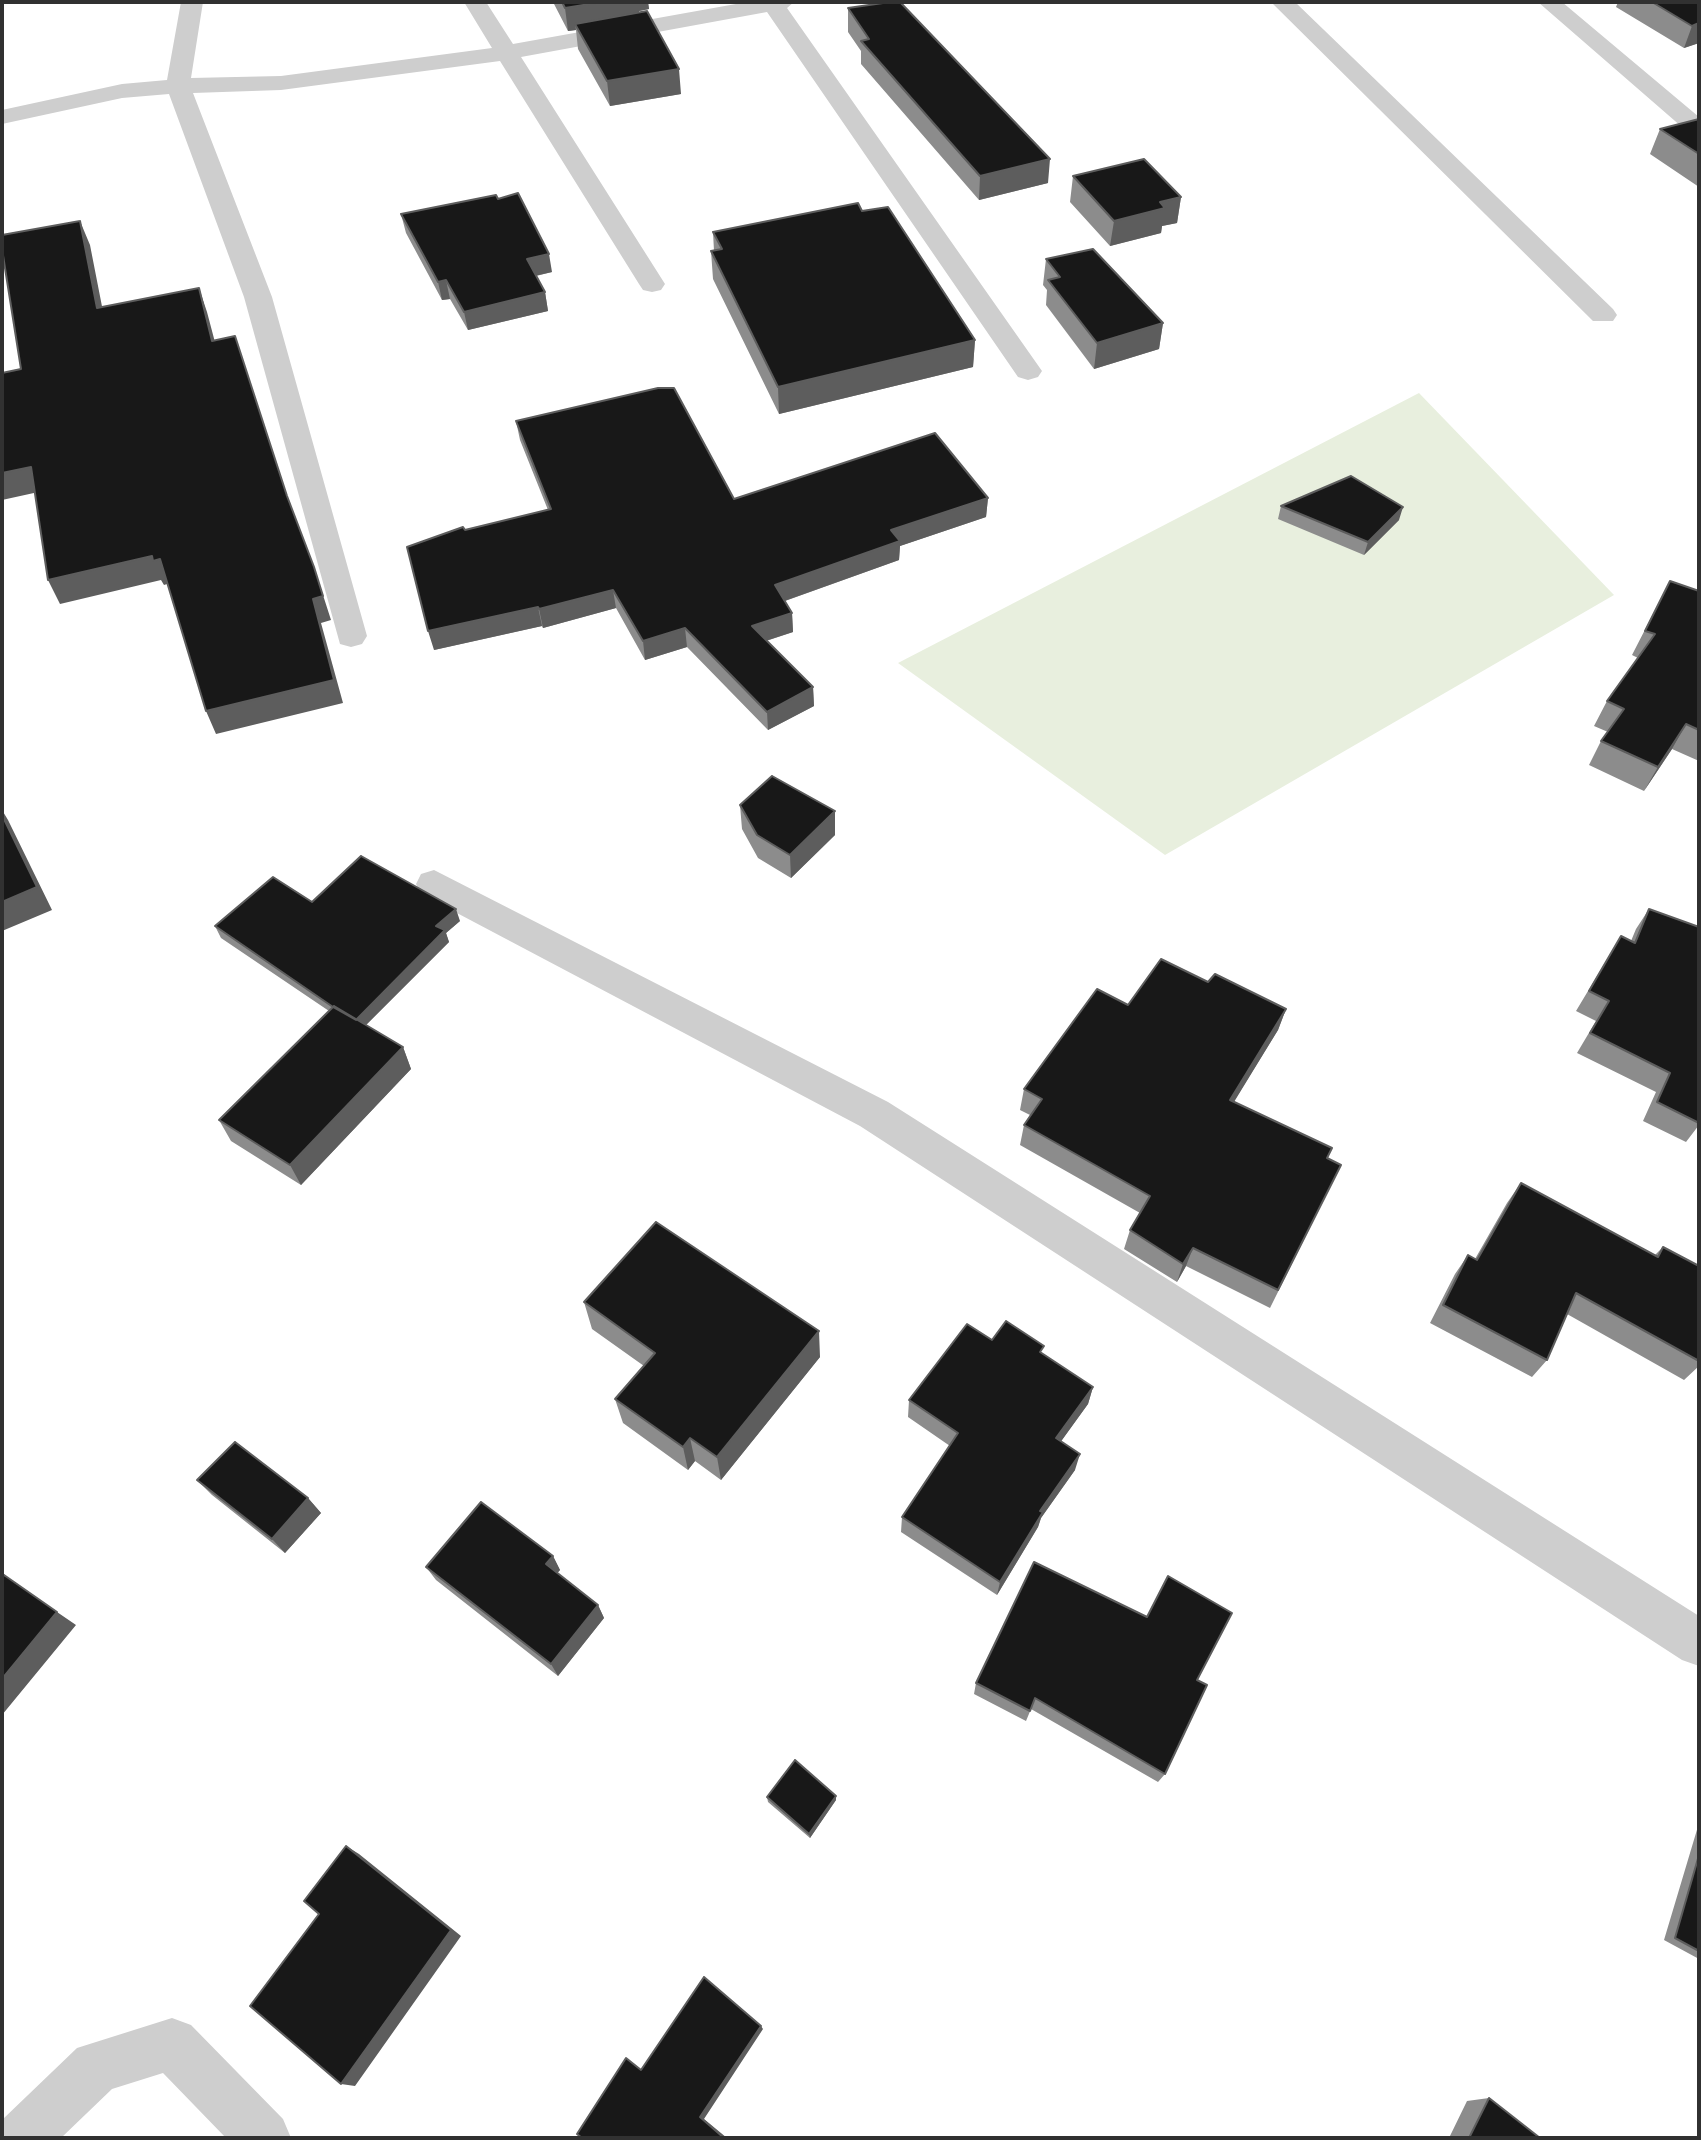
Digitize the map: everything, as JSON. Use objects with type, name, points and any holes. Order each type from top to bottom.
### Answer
[{"type":"street","points":[[192,2],[178,86],[258,297],[351,636]]},
{"type":"street","points":[[475,2],[652,284]]},
{"type":"street","points":[[2,117],[122,91],[178,86],[281,83],[505,53],[776,2],[1028,371]]},
{"type":"street","points":[[1283,2],[1603,315]]},
{"type":"street","points":[[1549,2],[1699,129]]},
{"type":"street","points":[[434,884],[874,1114],[1699,1643]]},
{"type":"street","points":[[23,2138],[96,2067],[172,2044],[264,2138]]},
{"type":"green space","points":[[1419,393],[1614,595],[1165,855],[898,663]]},
{"type":"building","points":[[562,2],[602,2],[565,8]]},
{"type":"building","points":[[900,2],[1050,159],[980,176],[861,41],[869,39],[848,8]]},
{"type":"building","points":[[1652,2],[1699,2],[1699,23],[1692,26]]},
{"type":"building","points":[[647,11],[679,69],[607,81],[575,24]]},
{"type":"building","points":[[1699,119],[1699,154],[1660,129]]},
{"type":"building","points":[[1144,159],[1181,197],[1160,202],[1165,208],[1114,221],[1073,176]]},
{"type":"building","points":[[518,193],[549,254],[527,259],[545,292],[464,312],[446,280],[438,282],[401,214],[496,195],[498,199]]},
{"type":"building","points":[[858,203],[862,211],[888,207],[975,340],[778,387],[711,251],[722,249],[713,232]]},
{"type":"building","points":[[80,221],[97,308],[199,288],[212,341],[235,336],[323,596],[313,599],[334,680],[206,711],[160,559],[153,561],[152,556],[48,580],[31,467],[2,473],[2,373],[21,369],[2,235]]},
{"type":"building","points":[[1093,249],[1163,323],[1097,343],[1048,280],[1060,277],[1046,259]]},
{"type":"building","points":[[658,388],[674,388],[734,499],[935,433],[988,498],[891,530],[900,541],[775,585],[792,613],[752,626],[813,687],[767,712],[685,628],[643,641],[613,590],[539,609],[538,607],[428,631],[407,547],[463,527],[465,530],[551,509],[516,421]]},
{"type":"building","points":[[1351,476],[1403,507],[1368,542],[1281,506]]},
{"type":"building","points":[[1670,581],[1699,591],[1699,730],[1686,724],[1658,767],[1601,741],[1624,709],[1607,701],[1655,634],[1645,631]]},
{"type":"building","points":[[772,776],[835,811],[790,855],[757,835],[740,805]]},
{"type":"building","points":[[2,815],[37,887],[2,902]]},
{"type":"building","points":[[361,856],[456,909],[436,926],[445,930],[356,1020],[215,926],[273,877],[312,902]]},
{"type":"building","points":[[1649,909],[1699,927],[1699,1123],[1657,1102],[1670,1073],[1590,1033],[1609,1001],[1589,991],[1621,936],[1635,943]]},
{"type":"building","points":[[1161,959],[1208,982],[1215,974],[1286,1009],[1230,1100],[1332,1148],[1327,1158],[1341,1165],[1278,1290],[1193,1248],[1183,1264],[1130,1230],[1150,1196],[1024,1125],[1042,1099],[1024,1089],[1097,989],[1128,1005]]},
{"type":"building","points":[[334,1006],[403,1047],[290,1165],[219,1120]]},
{"type":"building","points":[[1521,1183],[1658,1257],[1663,1247],[1699,1266],[1699,1361],[1576,1293],[1547,1360],[1443,1305],[1468,1255],[1477,1260]]},
{"type":"building","points":[[656,1222],[819,1331],[717,1457],[690,1438],[683,1447],[615,1399],[655,1353],[584,1302]]},
{"type":"building","points":[[1006,1321],[1044,1346],[1040,1352],[1093,1387],[1056,1438],[1080,1454],[1040,1511],[1043,1512],[1000,1582],[902,1517],[958,1433],[909,1400],[967,1324],[992,1340]]},
{"type":"building","points":[[235,1442],[308,1498],[272,1539],[197,1480]]},
{"type":"building","points":[[481,1502],[553,1556],[546,1564],[598,1605],[551,1664],[426,1567]]},
{"type":"building","points":[[1034,1562],[1147,1617],[1168,1576],[1232,1613],[1197,1680],[1207,1685],[1165,1774],[1035,1698],[1030,1711],[976,1683]]},
{"type":"building","points":[[4,1575],[57,1612],[2,1679],[2,1577]]},
{"type":"building","points":[[795,1760],[836,1796],[809,1834],[767,1797]]},
{"type":"building","points":[[346,1846],[451,1930],[341,2084],[250,2006],[319,1914],[304,1901]]},
{"type":"building","points":[[1699,1855],[1699,1951],[1675,1938]]},
{"type":"building","points":[[704,1977],[761,2026],[700,2117],[724,2138],[582,2138],[577,2134],[626,2058],[641,2070]]},
{"type":"building","points":[[1489,2098],[1540,2138],[1469,2138]]}]
